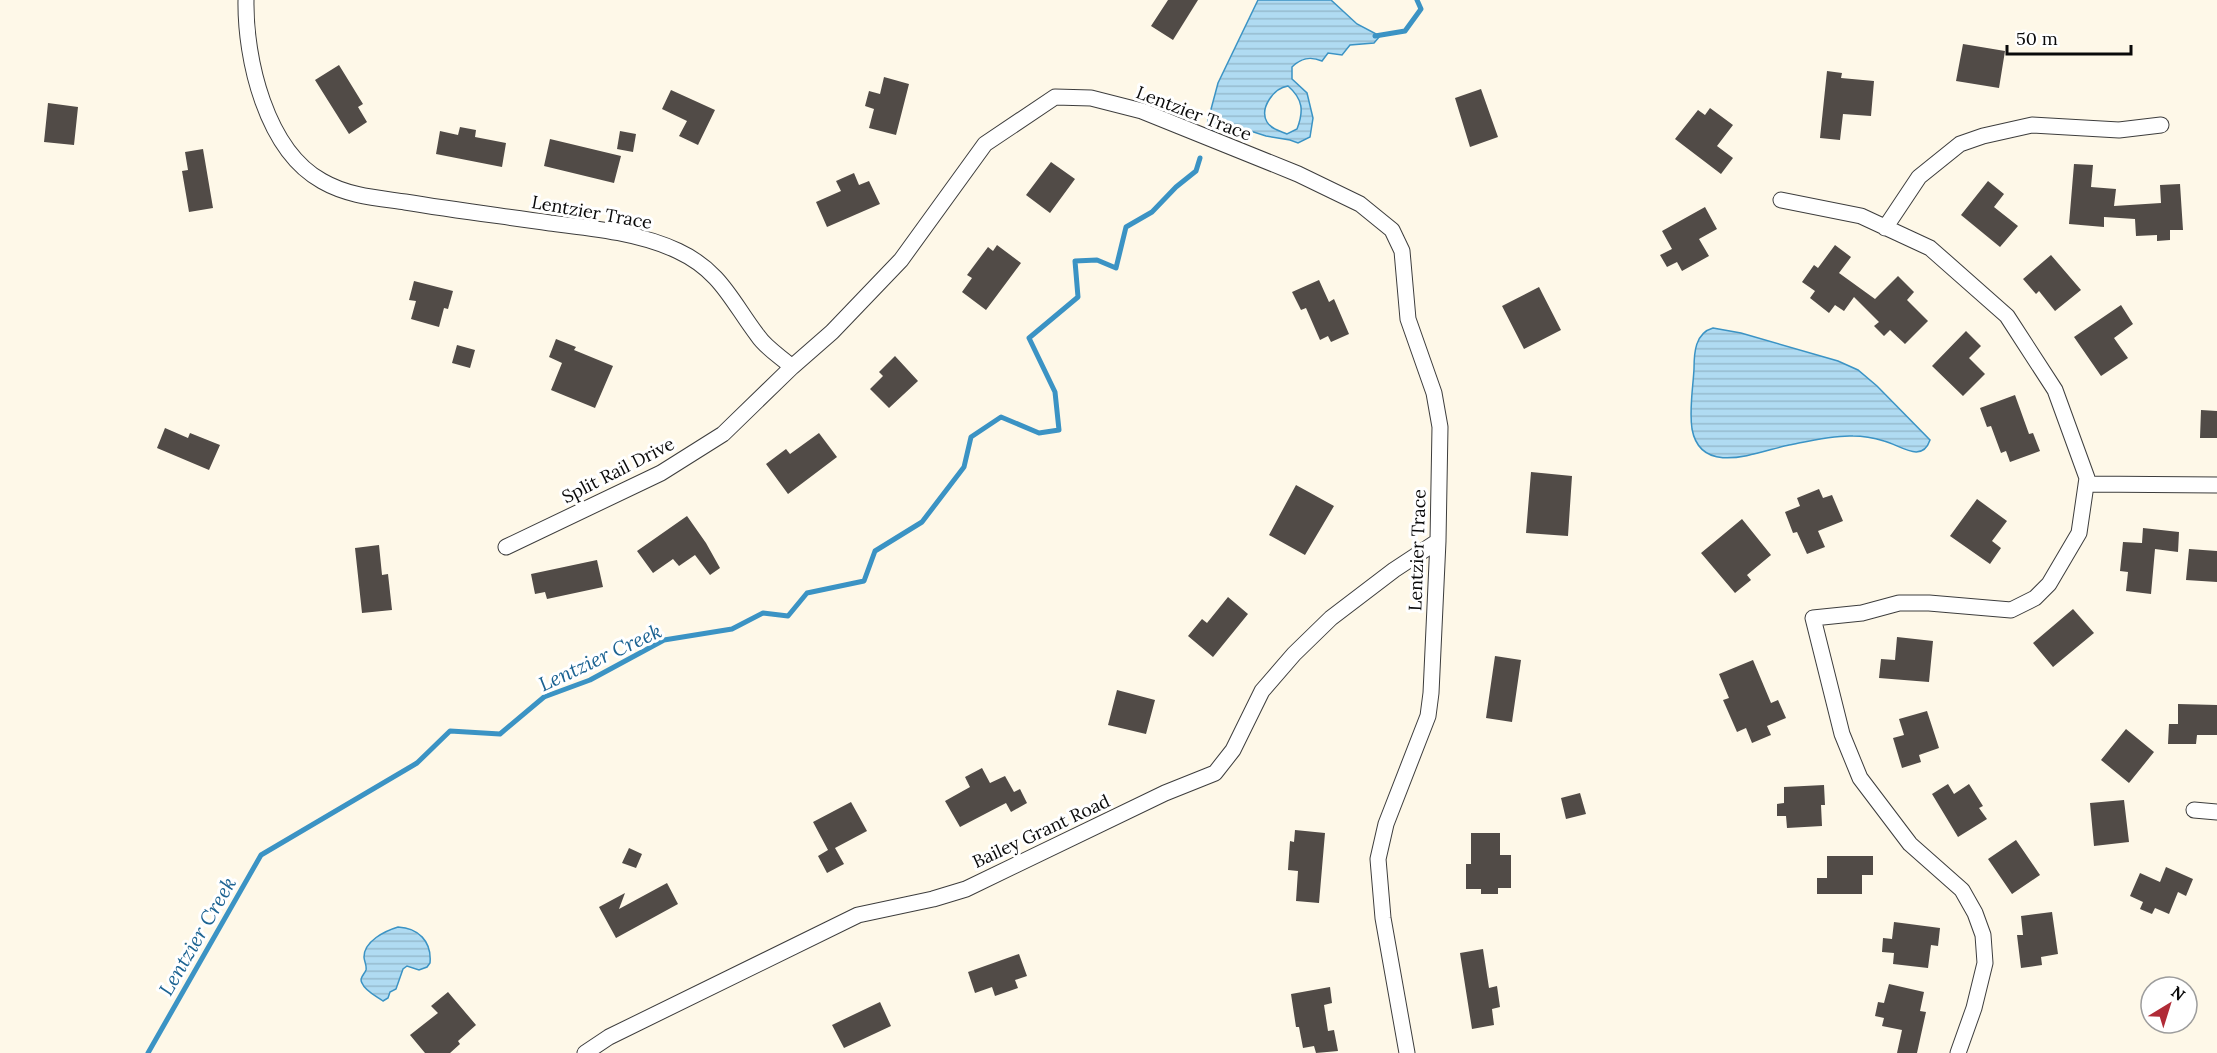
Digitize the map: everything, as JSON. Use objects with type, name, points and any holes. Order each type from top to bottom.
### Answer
[{"type":"street","name":"Lentzier Trace","points":[[246,0],[249,46],[257,81],[270,120],[284,145],[302,167],[322,182],[349,193],[445,209],[592,228],[645,240],[679,251],[707,269],[729,292],[759,338],[792,367],[832,332],[901,260],[985,144],[1055,97],[1091,98],[1143,111],[1298,174],[1360,204],[1392,230],[1402,251],[1408,319],[1434,393],[1440,427],[1438,541],[1428,716],[1386,824],[1378,859],[1383,918],[1407,1053]]},
{"type":"street","points":[[1885,228],[1919,177],[1960,144],[2032,124],[2119,130],[2161,125]]},
{"type":"street","points":[[1781,200],[1861,216],[1930,248],[2007,316],[2055,390],[2087,478],[2079,533],[2049,584],[2036,598],[2011,610],[1929,603],[1899,603],[1862,614],[1813,618],[1842,734],[1860,777],[1910,844],[1962,890],[1975,913],[1983,935],[1984,963],[1974,1008],[1958,1053]]},
{"type":"street","name":"Split Rail Drive","points":[[506,547],[661,473],[723,434],[792,367]]},
{"type":"street","points":[[2086,484],[2217,485]]},
{"type":"street","name":"Bailey Grant Road","points":[[585,1053],[609,1037],[858,915],[933,899],[966,889],[1165,793],[1215,773],[1233,750],[1262,691],[1293,654],[1331,618],[1438,541]]},
{"type":"street","points":[[2194,810],[2217,812]]},
{"type":"water","points":[[1258,0],[1331,0],[1357,24],[1380,36],[1374,43],[1350,45],[1342,55],[1328,53],[1322,61],[1306,59],[1292,67],[1292,79],[1307,93],[1313,118],[1310,137],[1298,143],[1235,126],[1214,131],[1206,128],[1218,83]],"holes":[[[1288,86],[1301,106],[1301,117],[1297,129],[1287,134],[1276,130],[1267,122],[1265,111],[1269,100],[1278,90]]]},
{"type":"water","points":[[1713,328],[1741,333],[1838,361],[1858,370],[1930,440],[1922,451],[1916,452],[1876,439],[1845,436],[1813,440],[1733,458],[1707,453],[1698,444],[1692,429],[1691,407],[1697,344],[1702,334]]},
{"type":"water","points":[[398,927],[412,930],[422,937],[429,948],[430,963],[419,970],[407,966],[403,969],[396,989],[390,992],[388,998],[383,1001],[368,991],[361,981],[366,970],[365,951],[376,938]]},
{"type":"building","points":[[1168,0],[1198,0],[1173,40],[1151,26]]},
{"type":"building","points":[[1963,44],[2005,51],[1999,88],[1956,81]]},
{"type":"building","points":[[339,65],[363,104],[358,107],[367,122],[349,134],[315,80]]},
{"type":"building","points":[[1827,71],[1842,73],[1841,78],[1874,81],[1871,116],[1843,114],[1840,140],[1820,138]]},
{"type":"building","points":[[884,77],[909,84],[896,135],[869,128],[874,109],[865,106],[869,91],[880,94]]},
{"type":"building","points":[[1481,89],[1498,137],[1470,147],[1455,98]]},
{"type":"building","points":[[671,90],[715,110],[698,145],[679,136],[687,121],[662,109]]},
{"type":"building","points":[[48,103],[78,107],[74,145],[44,142]]},
{"type":"building","points":[[1710,108],[1733,125],[1717,146],[1733,158],[1721,174],[1675,139],[1698,110],[1705,115]]},
{"type":"building","points":[[460,127],[476,130],[475,137],[506,143],[502,167],[436,154],[440,131],[458,135]]},
{"type":"building","points":[[620,131],[636,134],[633,152],[617,149]]},
{"type":"building","points":[[550,139],[621,156],[614,183],[544,166]]},
{"type":"building","points":[[203,149],[213,208],[189,212],[182,171],[188,170],[185,152]]},
{"type":"building","points":[[1051,162],[1075,179],[1050,213],[1026,195]]},
{"type":"building","points":[[2074,164],[2093,165],[2091,187],[2116,189],[2114,206],[2161,203],[2160,185],[2180,184],[2183,230],[2170,230],[2170,240],[2157,241],[2157,235],[2136,236],[2135,219],[2104,217],[2104,227],[2069,224]]},
{"type":"building","points":[[854,173],[859,185],[869,181],[880,204],[827,227],[816,202],[841,191],[836,181]]},
{"type":"building","points":[[1988,181],[2004,194],[1994,207],[2018,226],[2000,247],[1961,215]]},
{"type":"building","points":[[1705,207],[1717,229],[1699,239],[1709,256],[1682,271],[1677,262],[1667,267],[1660,255],[1672,249],[1662,231]]},
{"type":"building","points":[[997,245],[1021,263],[986,310],[962,292],[972,278],[967,275],[988,247],[993,251]]},
{"type":"building","points":[[1835,245],[1851,257],[1839,273],[1875,299],[1898,276],[1914,292],[1907,300],[1928,321],[1905,344],[1890,330],[1884,336],[1874,326],[1879,322],[1854,297],[1844,311],[1835,305],[1829,313],[1810,298],[1815,291],[1802,282],[1814,265],[1818,268]]},
{"type":"building","points":[[2051,255],[2081,290],[2055,311],[2039,291],[2036,294],[2023,279]]},
{"type":"building","points":[[1319,280],[1329,302],[1334,299],[1349,334],[1331,342],[1328,336],[1320,340],[1306,308],[1301,310],[1292,292]]},
{"type":"building","points":[[414,281],[453,291],[448,309],[444,308],[439,327],[411,319],[416,301],[409,300]]},
{"type":"building","points":[[1539,287],[1561,330],[1524,349],[1502,306]]},
{"type":"building","points":[[2121,305],[2133,324],[2114,338],[2128,358],[2101,376],[2074,337]]},
{"type":"building","points":[[1966,331],[1981,346],[1969,358],[1985,374],[1963,396],[1932,366]]},
{"type":"building","points":[[556,339],[576,347],[574,350],[613,366],[595,408],[551,390],[562,363],[549,357]]},
{"type":"building","points":[[457,345],[475,350],[470,368],[452,363]]},
{"type":"building","points":[[895,356],[918,381],[889,408],[870,389],[883,376],[879,372]]},
{"type":"building","points":[[2015,395],[2029,434],[2033,433],[2040,451],[2010,462],[2006,451],[2001,453],[1991,426],[1987,427],[1980,408]]},
{"type":"building","points":[[2201,410],[2217,411],[2217,438],[2200,438]]},
{"type":"building","points":[[165,428],[188,438],[190,433],[220,445],[209,470],[157,448]]},
{"type":"building","points":[[819,433],[837,457],[788,494],[766,464],[786,449],[790,454]]},
{"type":"building","points":[[1531,472],[1572,476],[1568,536],[1526,533]]},
{"type":"building","points":[[1296,485],[1334,506],[1305,555],[1269,535]]},
{"type":"building","points":[[1819,489],[1823,498],[1832,495],[1843,521],[1818,531],[1825,547],[1807,554],[1797,532],[1793,533],[1785,512],[1800,506],[1797,498]]},
{"type":"building","points":[[1977,499],[2007,521],[1992,541],[2001,548],[1990,564],[1950,536]]},
{"type":"building","points":[[687,516],[720,568],[710,575],[695,555],[679,566],[673,559],[653,573],[637,551]]},
{"type":"building","points":[[1742,519],[1771,555],[1747,575],[1751,580],[1735,593],[1701,553]]},
{"type":"building","points":[[2143,528],[2179,532],[2178,552],[2155,549],[2151,594],[2126,591],[2128,572],[2120,571],[2123,542],[2142,543]]},
{"type":"building","points":[[379,545],[382,575],[388,574],[392,610],[362,613],[355,548]]},
{"type":"building","points":[[2189,549],[2217,551],[2217,582],[2186,580]]},
{"type":"building","points":[[597,560],[603,587],[547,599],[545,592],[535,594],[531,574]]},
{"type":"building","points":[[1228,597],[1248,614],[1213,657],[1188,636],[1202,619],[1207,623]]},
{"type":"building","points":[[2073,609],[2094,633],[2053,667],[2033,643]]},
{"type":"building","points":[[1897,637],[1933,641],[1929,682],[1879,678],[1881,659],[1895,660]]},
{"type":"building","points":[[1495,656],[1521,660],[1512,722],[1486,718]]},
{"type":"building","points":[[1753,660],[1771,703],[1778,700],[1786,718],[1767,726],[1771,735],[1752,743],[1746,728],[1737,732],[1723,700],[1729,698],[1719,674]]},
{"type":"building","points":[[1117,690],[1155,700],[1146,734],[1108,725]]},
{"type":"building","points":[[2178,704],[2217,705],[2217,735],[2197,735],[2196,744],[2168,744],[2169,724],[2178,724]]},
{"type":"building","points":[[1927,711],[1939,748],[1919,755],[1921,762],[1902,768],[1893,738],[1904,735],[1899,719]]},
{"type":"building","points":[[2126,729],[2154,752],[2129,783],[2101,760]]},
{"type":"building","points":[[982,768],[990,783],[1005,776],[1014,792],[1020,789],[1027,803],[1011,812],[1006,803],[960,827],[945,801],[970,787],[965,777]]},
{"type":"building","points":[[1948,784],[1954,794],[1969,784],[1983,806],[1979,808],[1987,819],[1958,837],[1932,794]]},
{"type":"building","points":[[1824,785],[1825,805],[1821,805],[1822,826],[1787,828],[1786,816],[1777,816],[1777,804],[1784,803],[1784,787]]},
{"type":"building","points":[[1580,793],[1586,814],[1566,819],[1561,798]]},
{"type":"building","points":[[2124,800],[2129,842],[2094,846],[2090,803]]},
{"type":"building","points":[[851,802],[867,831],[835,848],[844,864],[827,873],[818,856],[828,850],[813,822]]},
{"type":"building","points":[[1295,830],[1325,833],[1319,903],[1296,901],[1298,871],[1288,870],[1290,841],[1294,842]]},
{"type":"building","points":[[1471,833],[1500,833],[1500,855],[1511,855],[1511,888],[1498,888],[1498,894],[1481,894],[1481,889],[1466,889],[1466,864],[1471,864]]},
{"type":"building","points":[[2016,840],[2040,875],[2012,894],[1988,859]]},
{"type":"building","points":[[629,848],[642,854],[636,868],[622,863]]},
{"type":"building","points":[[1827,856],[1873,856],[1873,875],[1862,875],[1862,894],[1817,894],[1817,878],[1827,878]]},
{"type":"building","points":[[2166,867],[2193,879],[2186,896],[2178,892],[2169,914],[2155,908],[2152,914],[2140,909],[2143,902],[2130,896],[2140,873],[2160,882]]},
{"type":"building","points":[[667,883],[678,904],[616,938],[599,907],[625,893],[619,909]]},
{"type":"building","points":[[2052,912],[2058,954],[2041,957],[2042,965],[2021,968],[2017,935],[2023,935],[2021,916]]},
{"type":"building","points":[[1894,922],[1940,928],[1938,946],[1931,945],[1928,968],[1893,964],[1894,953],[1882,952],[1883,938],[1892,939]]},
{"type":"building","points":[[1483,949],[1489,988],[1497,986],[1500,1007],[1492,1009],[1494,1025],[1472,1029],[1460,953]]},
{"type":"building","points":[[1019,954],[1027,976],[1015,980],[1018,988],[995,996],[992,987],[975,993],[968,972]]},
{"type":"building","points":[[1889,984],[1924,992],[1920,1011],[1926,1012],[1917,1053],[1897,1053],[1902,1030],[1882,1026],[1884,1018],[1875,1016],[1878,1002],[1884,1003]]},
{"type":"building","points":[[1330,987],[1332,1003],[1324,1005],[1328,1031],[1334,1030],[1338,1051],[1316,1053],[1314,1046],[1303,1048],[1299,1027],[1296,1027],[1291,994]]},
{"type":"building","points":[[448,992],[476,1025],[458,1041],[460,1044],[450,1053],[425,1053],[410,1035],[438,1013],[431,1006]]},
{"type":"building","points":[[880,1002],[891,1026],[844,1048],[832,1025]]},
{"type":"waterway","name":"Lentzier Creek","points":[[1375,36],[1405,31],[1421,9],[1417,0]]},
{"type":"waterway","name":"Lentzier Creek","points":[[148,1053],[261,855],[417,763],[450,731],[500,734],[544,697],[590,680],[664,640],[732,629],[763,613],[788,616],[807,593],[864,581],[875,551],[922,522],[964,467],[971,437],[1001,417],[1039,433],[1059,430],[1055,392],[1029,338],[1078,297],[1075,261],[1097,260],[1116,268],[1126,227],[1152,212],[1176,187],[1196,171],[1200,158]]}]
